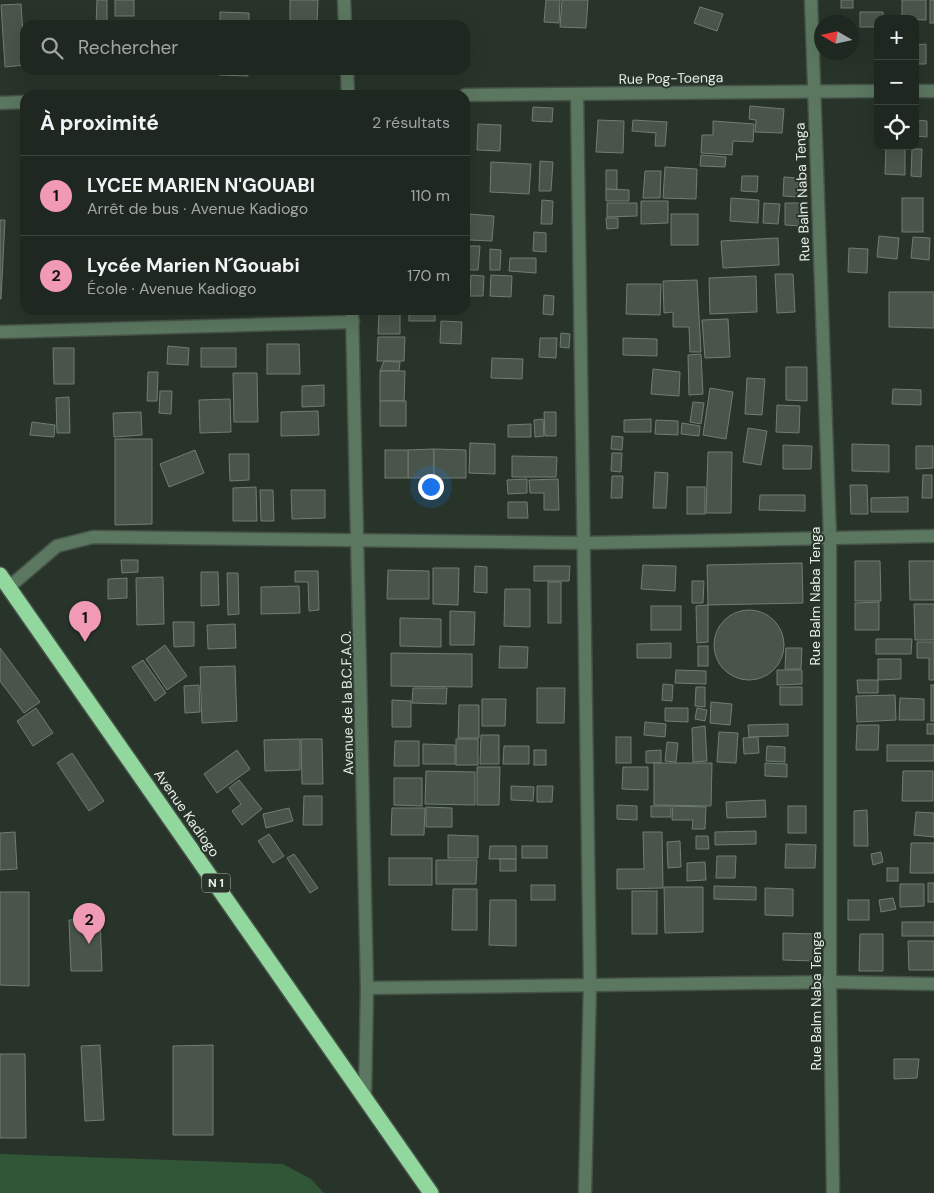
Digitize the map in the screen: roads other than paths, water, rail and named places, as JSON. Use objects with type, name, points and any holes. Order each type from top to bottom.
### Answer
[{"type":"highway","name":"Avenue Kadiogo","points":[[4,581],[431,1193]]},
{"type":"street","points":[[344,0],[345,20]]},
{"type":"street","name":"Rue Balm Naba Tenga","points":[[811,0],[830,538],[830,982],[833,1193]]},
{"type":"street","points":[[347,75],[348,90]]},
{"type":"street","name":"Rue Pog-Toenga","points":[[470,95],[813,90],[874,91]]},
{"type":"street","points":[[919,91],[934,91]]},
{"type":"street","points":[[578,94],[590,984],[585,1193]]},
{"type":"street","points":[[0,103],[20,102]]},
{"type":"street","points":[[0,332],[353,316]]},
{"type":"street","name":"Avenue de la B.C.F.A.O.","points":[[353,316],[367,988],[365,1096]]},
{"type":"street","points":[[4,581],[57,546],[93,537],[585,543],[934,536]]},
{"type":"street","points":[[367,988],[830,982],[934,984]]},
{"type":"place","name":"LYCEE MARIEN N'GOUABI","points":[[85,642]]},
{"type":"place","name":"Lycée Marien N´Gouabi","points":[[89,944]]}]
